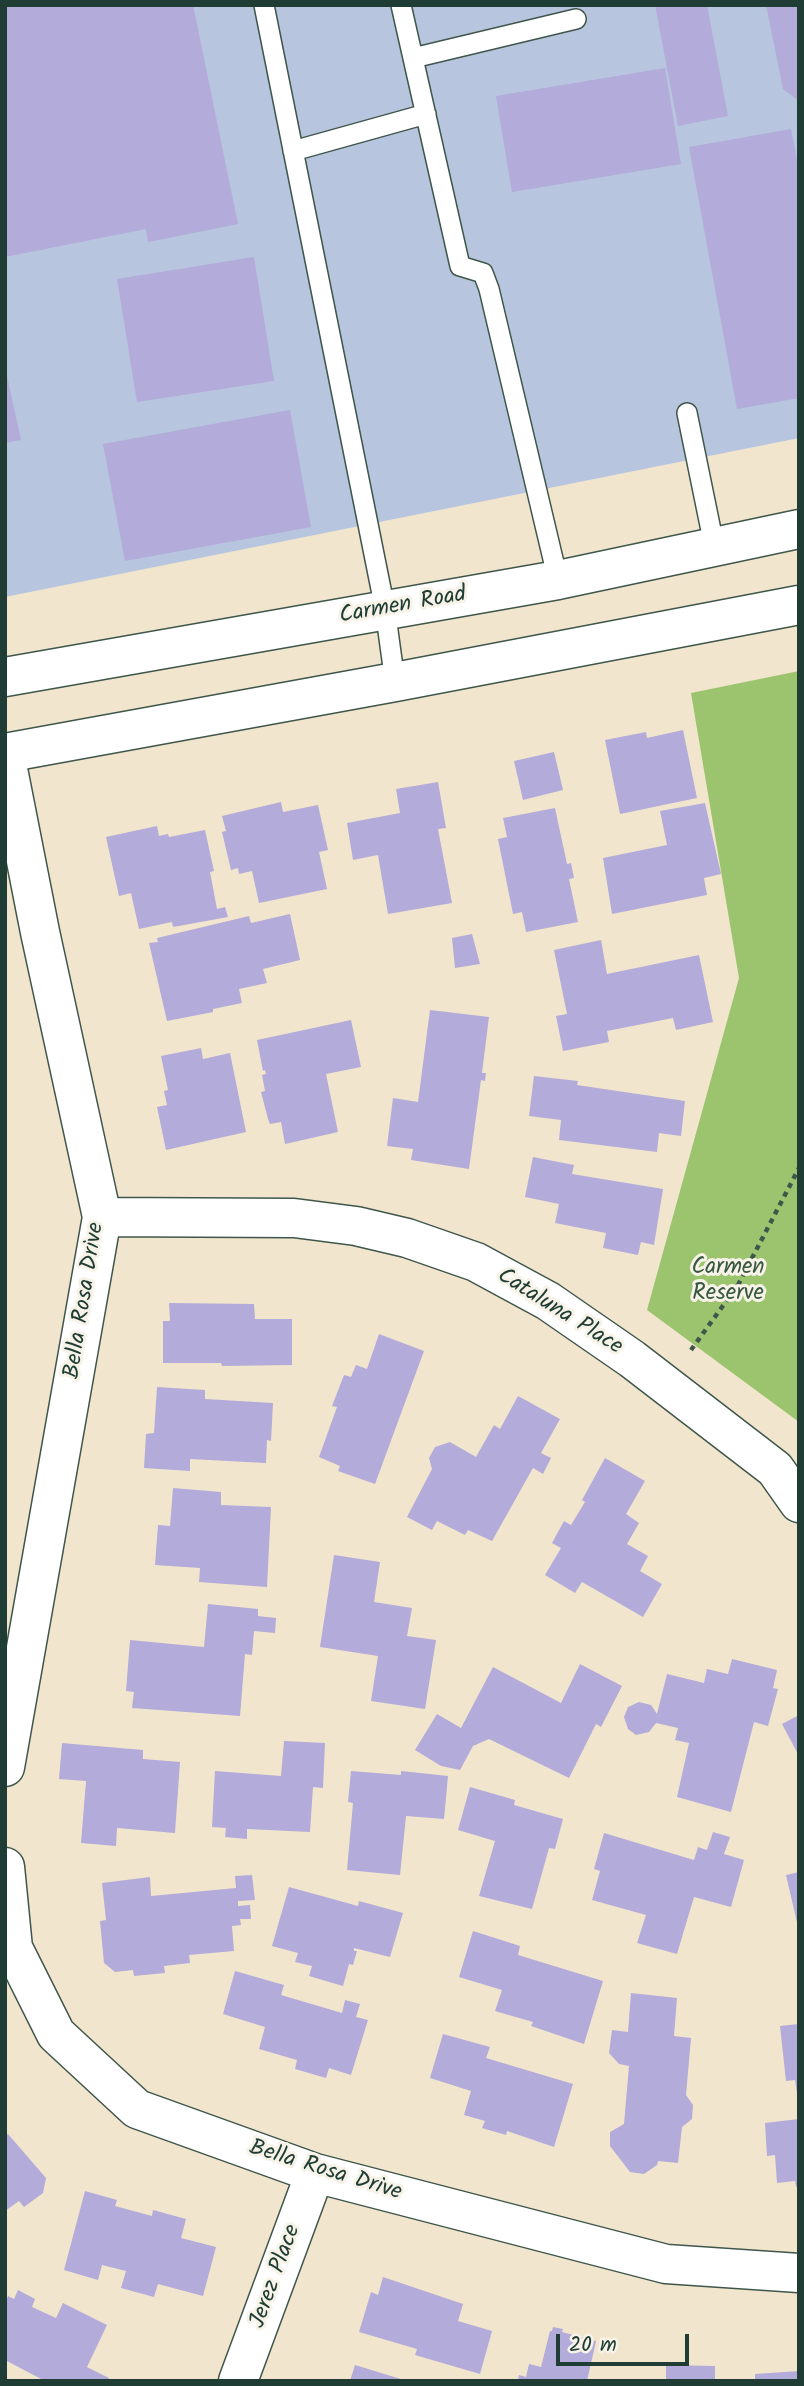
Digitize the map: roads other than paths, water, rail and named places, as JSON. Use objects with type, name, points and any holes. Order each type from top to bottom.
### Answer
[{"type":"main road","name":"Carmen Road","points":[[5,677],[558,580],[799,529]]},
{"type":"main road","points":[[5,754],[799,605]]},
{"type":"main road","name":"Bella Rosa Drive","points":[[5,754],[40,932],[102,1217],[5,1767]]},
{"type":"main road","name":"Cataluna Place","points":[[102,1217],[294,1218],[356,1226],[407,1238],[476,1262],[548,1301],[632,1359],[775,1469],[799,1503]]},
{"type":"main road","name":"Bella Rosa Drive","points":[[5,1867],[13,1948],[56,2034],[137,2109],[315,2173],[666,2264],[799,2273]]},
{"type":"main road","name":"Jerez Place","points":[[238,2381],[315,2173]]},
{"type":"lane","points":[[264,5],[385,609],[394,682]]},
{"type":"lane","points":[[401,5],[460,266],[483,273],[489,289],[558,580]]},
{"type":"lane","points":[[413,58],[576,19]]},
{"type":"lane","points":[[293,151],[426,114]]},
{"type":"lane","points":[[687,413],[714,545]]},
{"type":"park label","name":"Carmen Reserve","points":[[728,1282]]}]
